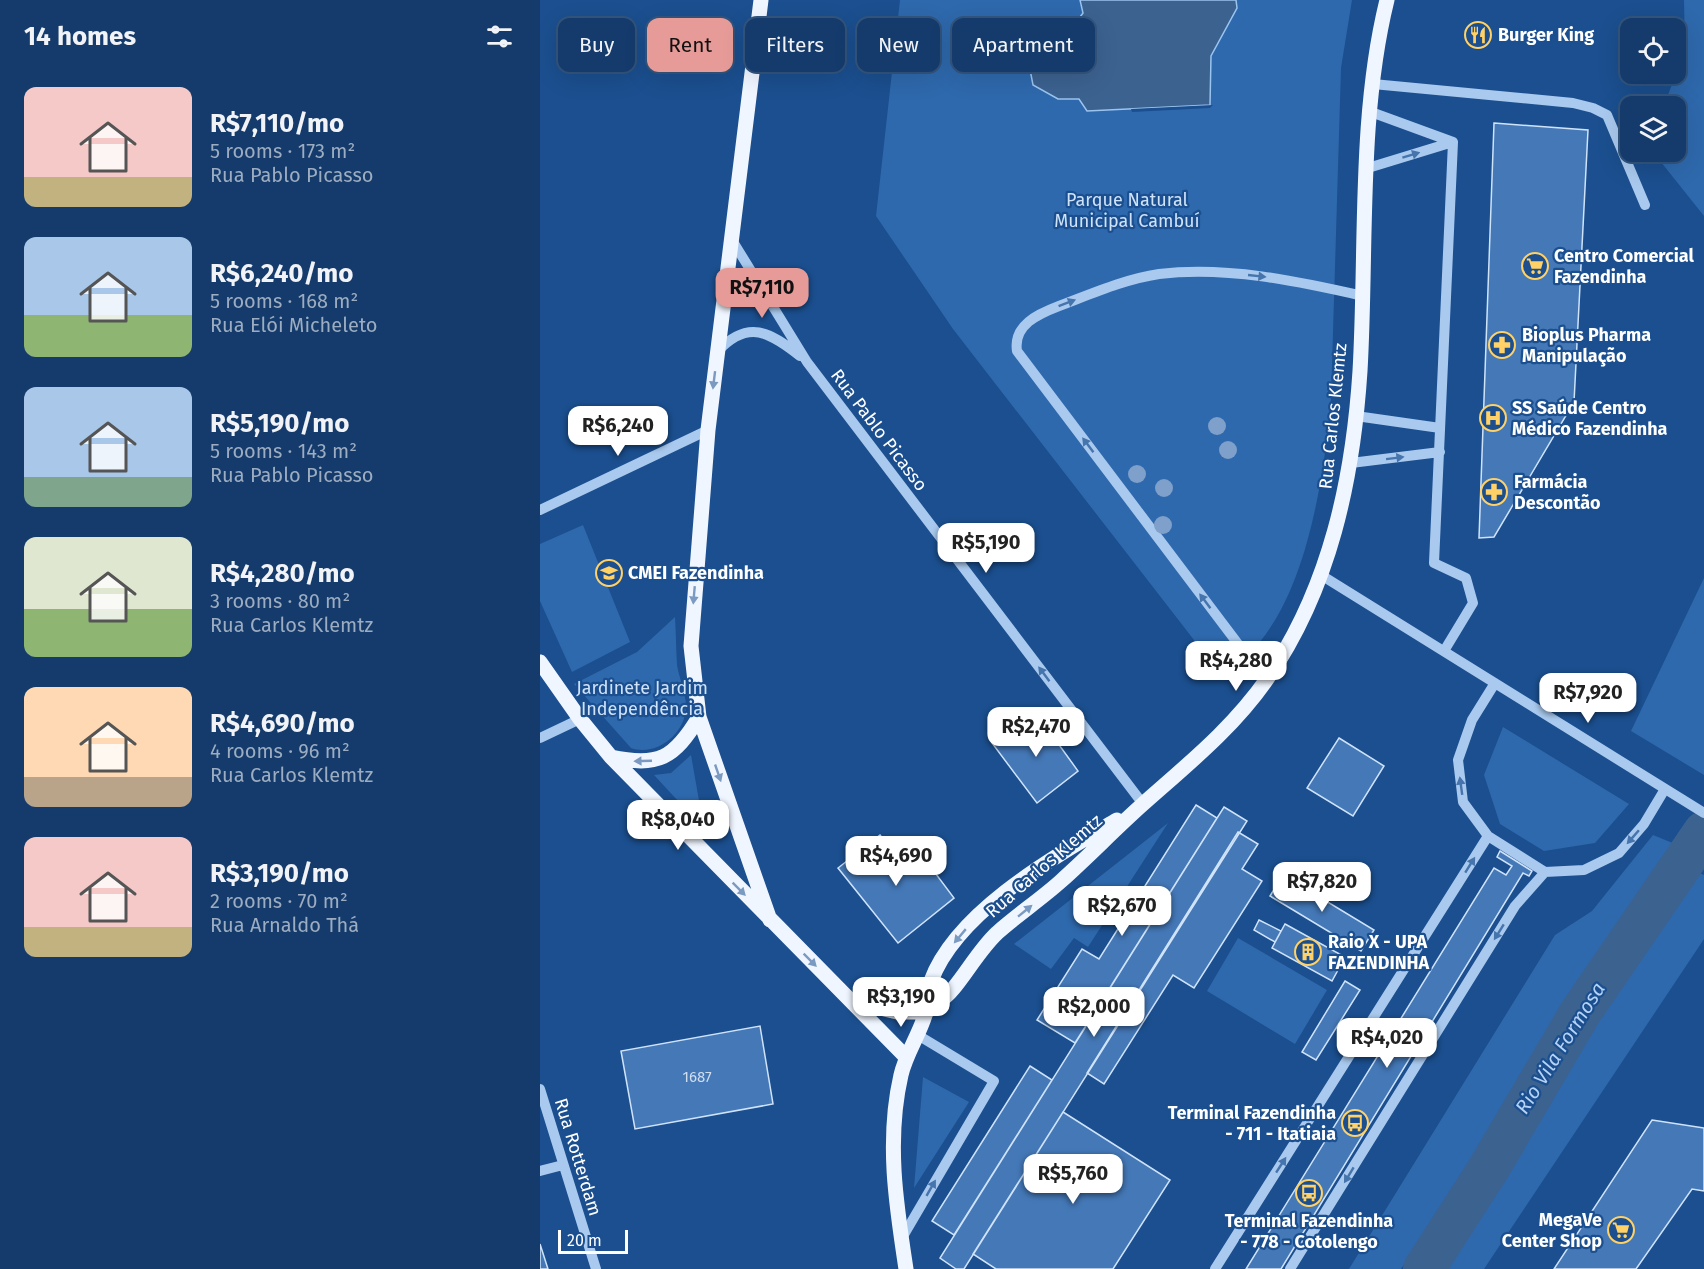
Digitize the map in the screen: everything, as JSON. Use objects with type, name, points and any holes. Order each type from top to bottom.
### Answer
[{"type":"main road","points":[[761,0],[708,430],[691,646],[699,717],[770,920]]},
{"type":"main road","name":"Rua Carlos Klemtz","points":[[926,1012],[951,992],[995,935],[1061,881],[1212,743],[1266,681],[1286,651],[1321,575],[1342,505],[1351,464],[1363,296],[1373,84],[1387,0]]},
{"type":"main road","points":[[540,662],[580,719],[611,757],[906,1057]]},
{"type":"main road","points":[[611,757],[648,762],[663,758],[687,736],[699,717]]},
{"type":"main road","name":"Rua Carlos Klemtz","points":[[906,1269],[893,1149],[897,1096],[906,1057],[926,1012],[931,981],[945,954],[974,918],[1046,862],[1143,804]]},
{"type":"main road","points":[[850,1000],[897,1012],[926,1012]]},
{"type":"street","points":[[1373,84],[1573,104],[1593,108],[1607,116],[1645,205]]},
{"type":"street","points":[[1371,112],[1453,142]]},
{"type":"street","points":[[1368,168],[1453,142]]},
{"type":"street","points":[[1444,651],[1473,603],[1466,578],[1434,563],[1453,142]]},
{"type":"street","name":"Rua Pablo Picasso","points":[[731,239],[807,362],[1143,804]]},
{"type":"street","points":[[1266,681],[1017,351],[1017,332],[1053,308],[1106,289],[1157,275],[1188,272],[1237,274],[1273,278],[1363,296]]},
{"type":"street","name":"Rua Pablo Picasso","points":[[717,352],[731,337],[747,332],[760,333],[774,337],[807,362]]},
{"type":"street","points":[[1356,416],[1440,428]]},
{"type":"street","points":[[540,510],[708,430]]},
{"type":"street","points":[[1351,464],[1440,452]]},
{"type":"street","points":[[1321,575],[1704,813]]},
{"type":"street","points":[[1495,683],[1472,720],[1458,760],[1463,802],[1488,836],[1545,872],[1584,870],[1619,852],[1644,824],[1665,789]]},
{"type":"street","points":[[540,738],[580,719]]},
{"type":"street","points":[[1215,1269],[1488,836]]},
{"type":"street","points":[[1290,1269],[1515,906],[1545,872]]},
{"type":"street","points":[[902,1238],[994,1081],[916,1034]]},
{"type":"street","name":"Rua Rotterdam","points":[[540,1089],[596,1269]]},
{"type":"street","points":[[540,1171],[563,1165]]},
{"type":"green space","name":"Parque Natural Municipal Cambuí","points":[[900,0],[1352,0],[1341,68],[1331,399],[1320,487],[1305,548],[1284,604],[1260,642],[1225,680],[953,329],[876,216],[892,72],[940,72],[940,18],[898,18]]},
{"type":"green space","points":[[1684,0],[1704,0],[1704,216],[1661,162],[1686,162],[1686,96],[1668,96],[1672,84],[1686,84]]},
{"type":"green space","points":[[583,525],[630,642],[572,672],[540,601],[540,544]]},
{"type":"green space","points":[[1704,578],[1704,775],[1631,731]]},
{"type":"green space","name":"Jardinete Jardim Independência","points":[[675,617],[677,665],[686,701],[685,716],[681,726],[668,741],[650,749],[631,748],[574,684],[637,652]]},
{"type":"green space","points":[[1503,727],[1629,804],[1595,843],[1544,851],[1500,824],[1484,775]]},
{"type":"green space","name":"Jardinete Jardim Independência","points":[[691,755],[704,829],[654,775],[671,773]]},
{"type":"green space","points":[[1168,823],[1088,947],[1074,938],[1051,969],[1014,944]]},
{"type":"green space","points":[[1653,835],[1680,846],[1401,1269],[1349,1269],[1555,935],[1592,911]]},
{"type":"green space","points":[[1695,871],[1704,875],[1704,939],[1484,1269],[1433,1269],[1487,1198],[1588,1019]]},
{"type":"green space","points":[[1238,938],[1327,990],[1295,1044],[1207,991]]},
{"type":"green space","points":[[923,1077],[969,1102],[914,1188]]},
{"type":"shaded area","points":[[1080,0],[1236,0],[1237,8],[1211,56],[1210,105],[1087,111],[1079,99],[1058,99],[1033,85],[1030,72],[1095,72],[1095,18],[1079,18],[1083,13]]},
{"type":"pier","points":[[1213,105],[1210,108],[1132,112],[1131,109]]},
{"type":"building","name":"Centro Comercial Fazendinha","points":[[1494,123],[1588,130],[1574,402],[1494,537],[1479,538]]},
{"type":"building","points":[[1036,713],[1078,771],[1037,803],[992,743]]},
{"type":"building","points":[[1339,738],[1384,766],[1353,816],[1307,788]]},
{"type":"building","points":[[1196,805],[1217,818],[1075,1043],[1037,1020],[1082,949],[1099,959]]},
{"type":"building","points":[[1224,807],[1247,821],[964,1269],[956,1269],[940,1258]]},
{"type":"building","points":[[1238,832],[1258,844],[1242,869],[1262,881],[1194,988],[1173,975],[1104,1084],[1087,1073]]},
{"type":"building","points":[[880,835],[901,862],[918,850],[954,898],[898,943],[838,868]]},
{"type":"building","points":[[1500,851],[1532,871],[1529,876],[1523,873],[1281,1269],[1246,1269],[1494,868],[1506,875],[1512,866],[1497,857]]},
{"type":"building","points":[[1283,875],[1374,930],[1361,951],[1270,896]]},
{"type":"building","points":[[1259,920],[1281,931],[1275,942],[1254,930]]},
{"type":"building","name":"Raio X - UPA FAZENDINHA","points":[[1285,924],[1345,957],[1332,981],[1272,948]]},
{"type":"building","points":[[1345,981],[1360,990],[1316,1060],[1302,1052]]},
{"type":"building","points":[[760,1026],[773,1104],[635,1129],[621,1051]]},
{"type":"building","points":[[1030,1066],[1052,1080],[954,1235],[932,1221]]},
{"type":"building","points":[[1063,1112],[1170,1180],[1113,1269],[996,1269],[973,1254]]},
{"type":"building","name":"MegaVe Center Shop","points":[[1652,1120],[1704,1128],[1704,1191],[1692,1189],[1636,1269],[1554,1269]]},
{"type":"building","points":[[540,1244],[548,1269],[540,1269]]},
{"type":"waterway","name":"Rio Vila Formosa","points":[[1424,1269],[1489,1168],[1580,1013],[1704,832]]},
{"type":"place","name":"Burger King","points":[[1478,35]]},
{"type":"place","name":"Centro Comercial Fazendinha","points":[[1535,266]]},
{"type":"place","name":"Bioplus Pharma Manipulação","points":[[1502,345]]},
{"type":"place","name":"SS Saúde Centro Médico Fazendinha","points":[[1493,418]]},
{"type":"place","name":"Farmácia Descontão","points":[[1494,492]]},
{"type":"place","name":"CMEI Fazendinha","points":[[609,573]]},
{"type":"place","name":"Raio X - UPA FAZENDINHA","points":[[1308,952]]},
{"type":"place","name":"Terminal Fazendinha - 711 - Itatiaia","points":[[1355,1123]]},
{"type":"place","name":"Terminal Fazendinha - 778 - Cotolengo","points":[[1309,1193]]},
{"type":"place","name":"MegaVe Center Shop","points":[[1621,1230]]}]
